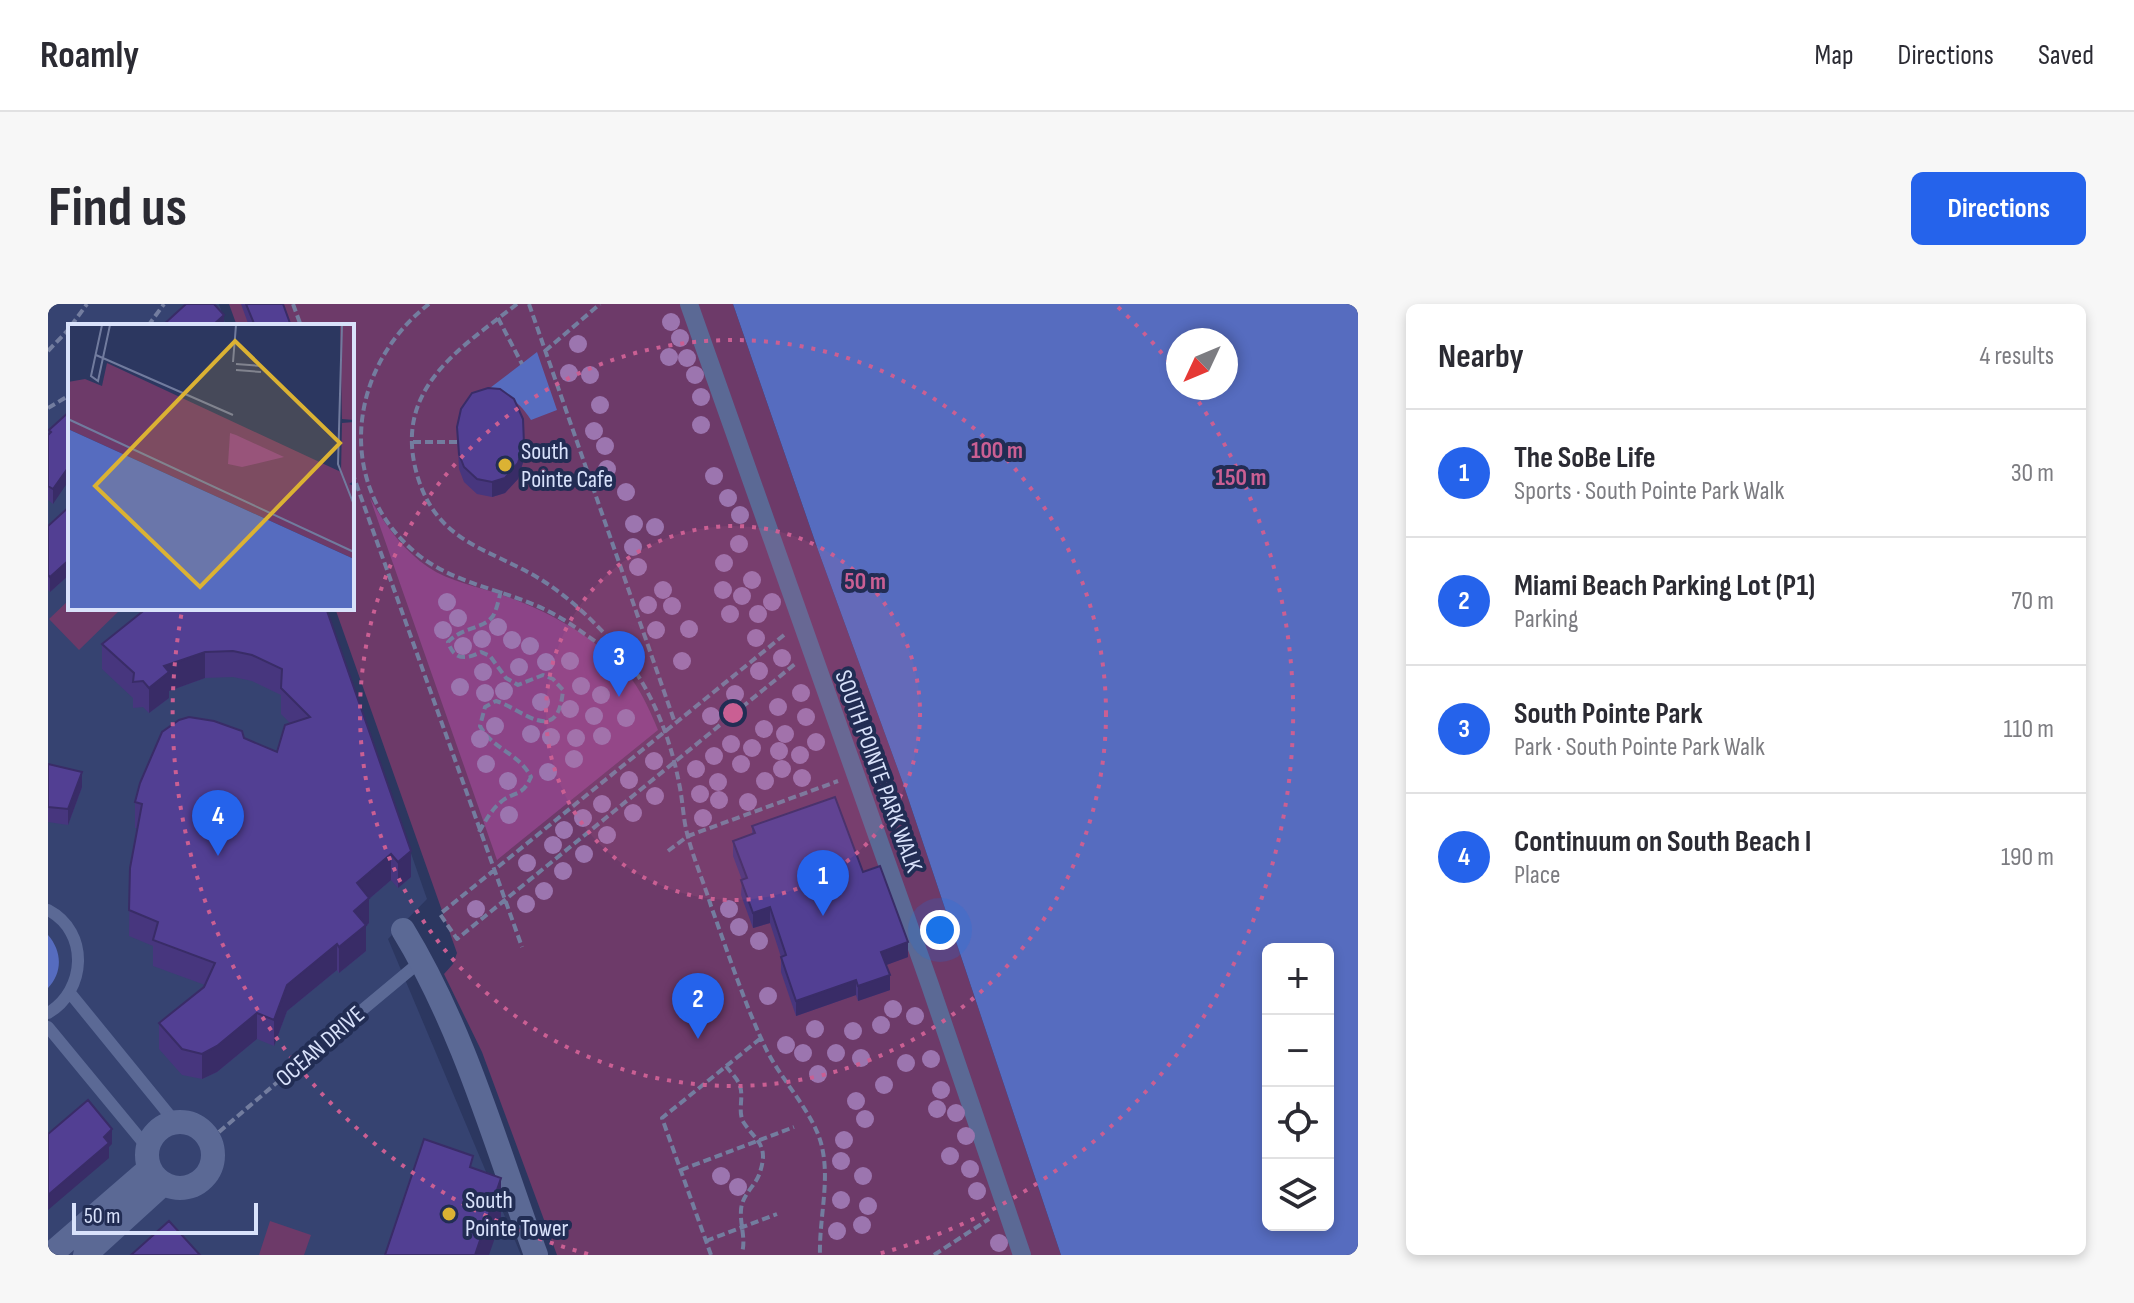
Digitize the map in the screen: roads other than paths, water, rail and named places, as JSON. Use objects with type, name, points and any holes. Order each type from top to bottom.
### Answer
[{"type":"street","name":"SOUTH POINTE PARK WALK","points":[[689,304],[1022,1255]]},
{"type":"street","points":[[403,930],[458,1040],[536,1255]]},
{"type":"street","points":[[50,1255],[87,1243],[153,1167],[157,1130],[175,1122],[185,1122],[202,1130],[209,1138],[214,1157],[207,1175],[191,1187],[181,1188],[153,1167]]},
{"type":"lane","points":[[48,910],[65,923],[78,950],[76,980],[70,993],[48,1013]]},
{"type":"lane","name":"OCEAN DRIVE","points":[[361,1011],[421,961]]},
{"type":"lane","points":[[70,993],[175,1122]]},
{"type":"lane","points":[[48,1027],[153,1167]]},
{"type":"place","name":"South Pointe Cafe","points":[[505,465]]},
{"type":"place","name":"South Pointe Park","points":[[619,697]]},
{"type":"place","name":"Continuum on South Beach I","points":[[218,856]]},
{"type":"place","name":"The SoBe Life","points":[[823,916]]},
{"type":"place","name":"Miami Beach Parking Lot (P1)","points":[[698,1039]]},
{"type":"place","name":"South Pointe Tower","points":[[449,1214]]}]
